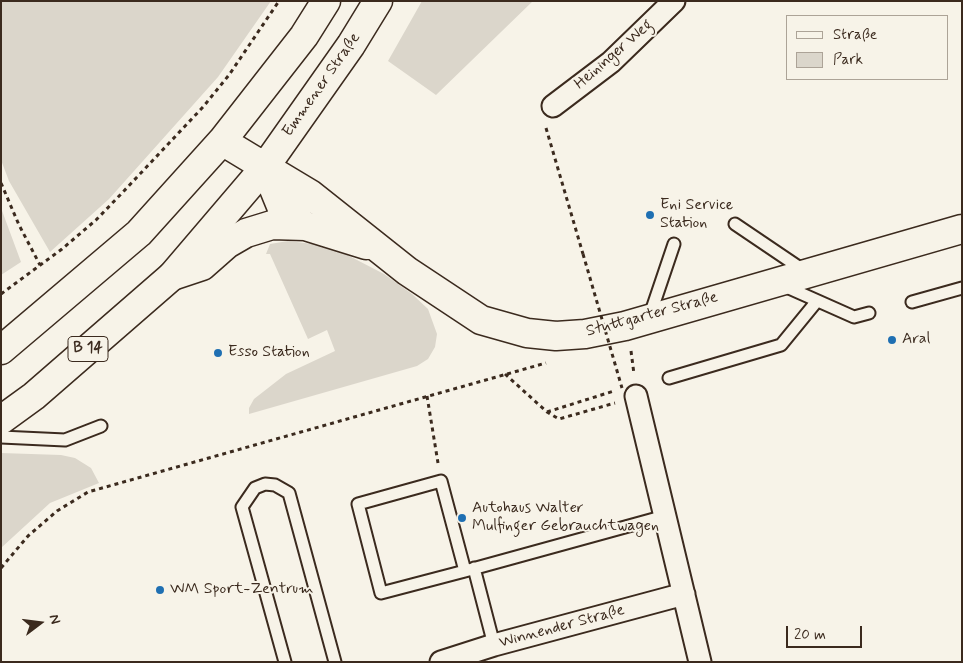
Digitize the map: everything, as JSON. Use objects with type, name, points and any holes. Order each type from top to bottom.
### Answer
[{"type":"main road","points":[[1,350],[140,233],[222,141],[304,36],[326,1]]},
{"type":"main road","name":"Emmener Straße","points":[[265,168],[351,45],[378,1]]},
{"type":"main road","name":"Stuttgarter Straße","points":[[222,141],[310,194],[407,271],[481,320],[527,334],[556,336],[585,334],[649,319],[962,230]]},
{"type":"main road","points":[[265,168],[281,206],[305,226]]},
{"type":"main road","name":"B 14","points":[[1,420],[34,396],[172,276],[265,168]]},
{"type":"main road","points":[[172,276],[202,266],[227,244],[246,233],[272,225],[305,226],[378,249]]},
{"type":"street","name":"Heininger Weg","points":[[553,106],[611,62],[674,1]]},
{"type":"street","points":[[629,392],[665,516],[700,662]]},
{"type":"street","name":"Winnender Straße","points":[[441,662],[494,645],[684,594]]},
{"type":"lane","points":[[735,224],[808,273]]},
{"type":"lane","points":[[649,319],[674,244]]},
{"type":"lane","points":[[776,282],[854,317],[869,313]]},
{"type":"lane","points":[[912,302],[962,288]]},
{"type":"lane","points":[[669,378],[781,346],[817,301]]},
{"type":"lane","points":[[1,437],[66,440],[101,426]]},
{"type":"lane","points":[[494,645],[470,570],[441,481],[358,504],[382,593],[470,570],[665,516]]},
{"type":"lane","points":[[285,662],[242,507],[255,488],[265,484],[276,485],[289,493],[335,662]]},
{"type":"path","points":[[1,294],[96,220],[197,113],[229,75],[280,1]]},
{"type":"path","points":[[550,144],[583,254],[629,392]]},
{"type":"path","points":[[1,183],[18,225],[40,265]]},
{"type":"path","points":[[629,342],[629,392]]},
{"type":"path","points":[[1,568],[28,536],[57,511],[88,492],[505,373],[547,412],[560,419],[629,392]]},
{"type":"path","points":[[547,412],[629,392]]},
{"type":"path","points":[[426,396],[441,481]]},
{"type":"green space","points":[[1,1],[271,1],[218,77],[109,199],[50,252],[9,181],[1,160]]},
{"type":"green space","points":[[422,1],[533,1],[436,95],[388,61]]},
{"type":"green space","points":[[1,208],[21,262],[1,275]]},
{"type":"green space","points":[[288,241],[330,246],[384,274],[412,294],[428,309],[437,334],[435,347],[428,359],[417,366],[249,414],[249,408],[254,399],[286,374],[335,351],[327,330],[308,339],[270,254],[266,254],[270,244]]},
{"type":"green space","points":[[1,453],[61,455],[75,458],[91,468],[99,483],[50,503],[1,548]]},
{"type":"place","name":"Eni Service Station","points":[[650,215]]},
{"type":"place","name":"Aral","points":[[892,340]]},
{"type":"place","name":"Esso Station","points":[[218,353]]},
{"type":"place","name":"Autohaus Walter Mulfinger Gebrauchtwagen","points":[[462,518]]},
{"type":"place","name":"WM Sport-Zentrum","points":[[160,590]]}]
